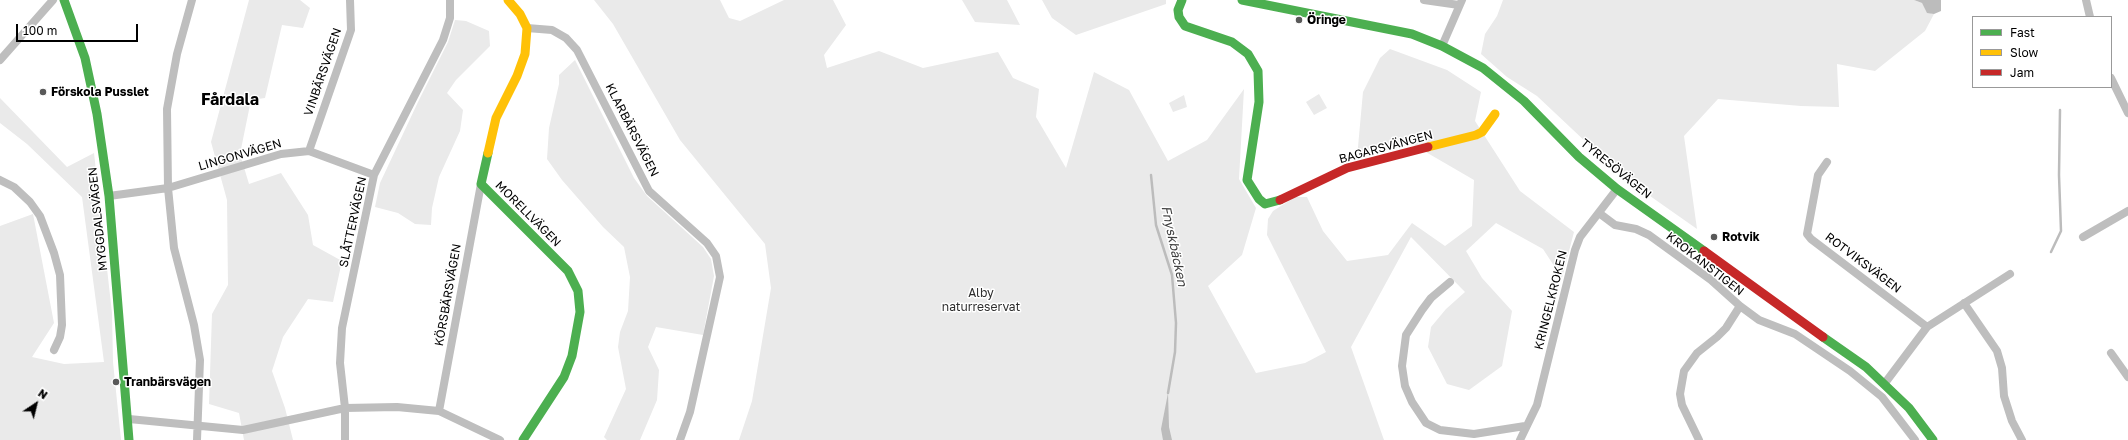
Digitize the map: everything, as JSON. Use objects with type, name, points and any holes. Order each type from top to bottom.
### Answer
[{"type":"street","points":[[0,60],[53,0]]},
{"type":"street","name":"MYGGDALSVÄGEN","points":[[64,0],[86,58],[93,85],[109,196],[129,419],[129,440]]},
{"type":"street","points":[[192,0],[177,54],[167,109],[168,188],[174,248],[194,325],[200,360],[197,440]]},
{"type":"street","name":"VINBÄRSVÄGEN","points":[[309,151],[351,30],[350,0]]},
{"type":"street","name":"SLÅTTERVÄGEN","points":[[345,440],[345,408],[340,363],[342,328],[374,175],[443,40],[450,18],[450,0]]},
{"type":"street","points":[[508,0],[520,14],[527,28]]},
{"type":"street","name":"BAGARSVÄNGEN","points":[[1182,0],[1178,10],[1179,17],[1185,26],[1232,42],[1248,54],[1258,70],[1260,87],[1259,102],[1247,180],[1259,199],[1265,204],[1277,202],[1347,168],[1476,135],[1482,132],[1495,114]]},
{"type":"street","name":"TYRESÖVÄGEN","points":[[1242,0],[1412,34],[1442,46],[1482,68],[1524,101],[1579,157],[1618,189],[1778,302],[1866,367],[1885,383],[1909,408],[1933,440]]},
{"type":"street","points":[[1424,0],[1461,2],[1442,46]]},
{"type":"street","points":[[2086,0],[2090,16]]},
{"type":"street","name":"MORELLVÄGEN","points":[[524,440],[564,377],[572,356],[580,312],[578,291],[568,271],[481,184],[496,118],[517,76],[525,54],[527,28]]},
{"type":"street","name":"KLARBÄRSVÄGEN","points":[[527,28],[552,30],[566,38],[577,50],[649,191],[707,243],[716,256],[720,277],[690,412],[680,440]]},
{"type":"street","points":[[2112,80],[2128,113]]},
{"type":"street","name":"LINGONVÄGEN","points":[[109,196],[168,188],[281,154],[309,151],[374,175]]},
{"type":"street","name":"ROTVIKSVÄGEN","points":[[1827,162],[1818,175],[1807,234],[1811,239],[1927,327]]},
{"type":"street","points":[[0,180],[14,187],[30,202],[40,216],[54,253],[60,275],[62,325],[60,337],[54,350]]},
{"type":"street","name":"KÖRSBÄRSVÄGEN","points":[[439,411],[481,184]]},
{"type":"street","name":"KRINGELKROKEN","points":[[1520,440],[1525,426],[1537,405],[1575,250],[1580,237],[1618,189]]},
{"type":"street","points":[[2084,237],[2128,211]]},
{"type":"street","name":"KROKANSTIGEN","points":[[1598,213],[1615,225],[1636,229],[1649,235],[1710,280],[1740,306],[1726,328],[1697,353],[1684,371],[1680,394],[1682,405],[1699,440]]},
{"type":"street","points":[[1885,383],[1927,327],[2010,274]]},
{"type":"street","points":[[1450,282],[1431,298],[1406,335],[1402,366],[1405,386],[1412,402],[1426,423],[1440,430],[1474,434],[1525,426]]},
{"type":"street","points":[[1964,303],[1997,351],[2002,368],[2004,396],[2012,421],[2022,440]]},
{"type":"street","points":[[1740,306],[1759,320],[1795,334],[1850,371],[1882,397],[1915,440]]},
{"type":"street","points":[[2111,353],[2128,377]]},
{"type":"street","points":[[129,419],[198,427],[243,430],[345,408],[397,407],[439,411],[500,440]]},
{"type":"green space","points":[[249,0],[300,0],[310,8],[303,28],[282,25],[265,98],[251,100],[240,154],[249,184],[281,173],[308,215],[313,245],[342,261],[333,302],[308,299],[283,337],[272,371],[285,408],[293,440],[244,440],[239,413],[209,404],[212,314],[228,285],[227,200],[211,142]]},
{"type":"green space","name":"Alby naturreservat","points":[[594,0],[720,0],[729,18],[740,21],[784,0],[833,0],[846,25],[824,55],[827,68],[879,51],[923,68],[998,52],[1013,78],[1039,89],[1036,117],[1066,168],[1094,72],[1129,90],[1168,161],[1207,140],[1244,89],[1239,179],[1256,208],[1242,255],[1208,286],[1256,373],[1305,363],[1326,352],[1267,235],[1268,219],[1273,211],[1295,197],[1307,197],[1323,231],[1347,261],[1388,255],[1412,223],[1445,246],[1472,226],[1474,180],[1412,144],[1357,158],[1363,92],[1380,58],[1390,49],[1447,70],[1481,92],[1475,121],[1520,191],[1574,232],[1562,278],[1543,249],[1496,223],[1466,251],[1482,278],[1512,311],[1502,366],[1469,390],[1447,384],[1428,347],[1431,327],[1446,309],[1465,292],[1411,237],[1351,347],[1384,440],[739,440],[752,401],[771,288],[765,244],[680,140],[613,24]]},
{"type":"green space","points":[[962,0],[1007,0],[1020,25],[975,22]]},
{"type":"green space","points":[[1042,0],[1166,0],[1166,4],[1076,35],[1052,18]]},
{"type":"green space","points":[[1503,0],[1914,0],[1922,3],[1927,12],[1934,14],[1925,31],[1875,71],[1837,64],[1839,107],[1801,106],[1718,99],[1684,136],[1697,229],[1623,177],[1537,96],[1507,77],[1481,54],[1485,34],[1497,16]]},
{"type":"green space","points":[[455,20],[466,21],[489,31],[490,46],[456,80],[447,93],[463,110],[460,131],[439,177],[432,208],[431,225],[415,224],[398,213],[375,207],[380,183],[448,42]]},
{"type":"green space","points":[[575,60],[634,178],[647,196],[703,247],[711,259],[714,276],[703,335],[656,327],[648,347],[659,370],[657,400],[640,440],[607,440],[604,437],[626,389],[618,347],[620,332],[628,311],[630,277],[624,247],[603,227],[562,180],[547,159],[549,128],[559,84],[559,75]]},
{"type":"green space","points":[[1319,94],[1327,108],[1314,115],[1306,102]]},
{"type":"green space","points":[[1184,95],[1187,107],[1173,112],[1169,103]]},
{"type":"green space","points":[[0,98],[67,167],[94,153],[112,313],[113,362],[121,440],[0,440],[0,226],[33,214],[54,323],[32,357],[64,364],[104,362],[82,197],[27,144],[0,123]]},
{"type":"shaded area","points":[[1914,0],[1941,0],[1941,11],[1934,14],[1927,13],[1922,3]]},
{"type":"shaded area","points":[[1168,393],[1169,427],[1172,440],[1163,440],[1161,429]]},
{"type":"waterway","points":[[2051,252],[2061,231],[2059,175],[2060,110]]},
{"type":"waterway","name":"Fnyskbäcken","points":[[1151,175],[1156,225],[1172,275],[1176,323],[1175,352],[1168,393]]},
{"type":"traffic: fast","points":[[64,0],[85,58],[97,114],[109,196],[129,440]]},
{"type":"traffic: fast","points":[[1182,0],[1178,10],[1179,17],[1185,26],[1232,42],[1248,54],[1258,71],[1259,102],[1247,180],[1259,199],[1265,204],[1280,200]]},
{"type":"traffic: fast","points":[[1242,0],[1412,34],[1442,46],[1483,68],[1524,101],[1579,157],[1617,189],[1704,251]]},
{"type":"traffic: fast","points":[[488,153],[481,184],[568,271],[578,291],[580,312],[572,356],[564,377],[523,440]]},
{"type":"traffic: fast","points":[[1823,337],[1866,367],[1909,408],[1933,440]]},
{"type":"traffic: slow","points":[[488,153],[496,118],[517,76],[525,54],[527,28],[520,14],[508,0]]},
{"type":"traffic: slow","points":[[1428,147],[1476,135],[1482,132],[1495,114]]},
{"type":"traffic: jam","points":[[1280,200],[1347,168],[1428,147]]},
{"type":"traffic: jam","points":[[1704,251],[1823,337]]},
{"type":"place","name":"Öringe","points":[[1299,20]]},
{"type":"place","name":"Förskola Pusslet","points":[[43,92]]},
{"type":"place","name":"Rotvik","points":[[1714,237]]},
{"type":"place","name":"Tranbärsvägen","points":[[116,382]]},
{"type":"district","name":"Fårdala","points":[[230,100]]}]
